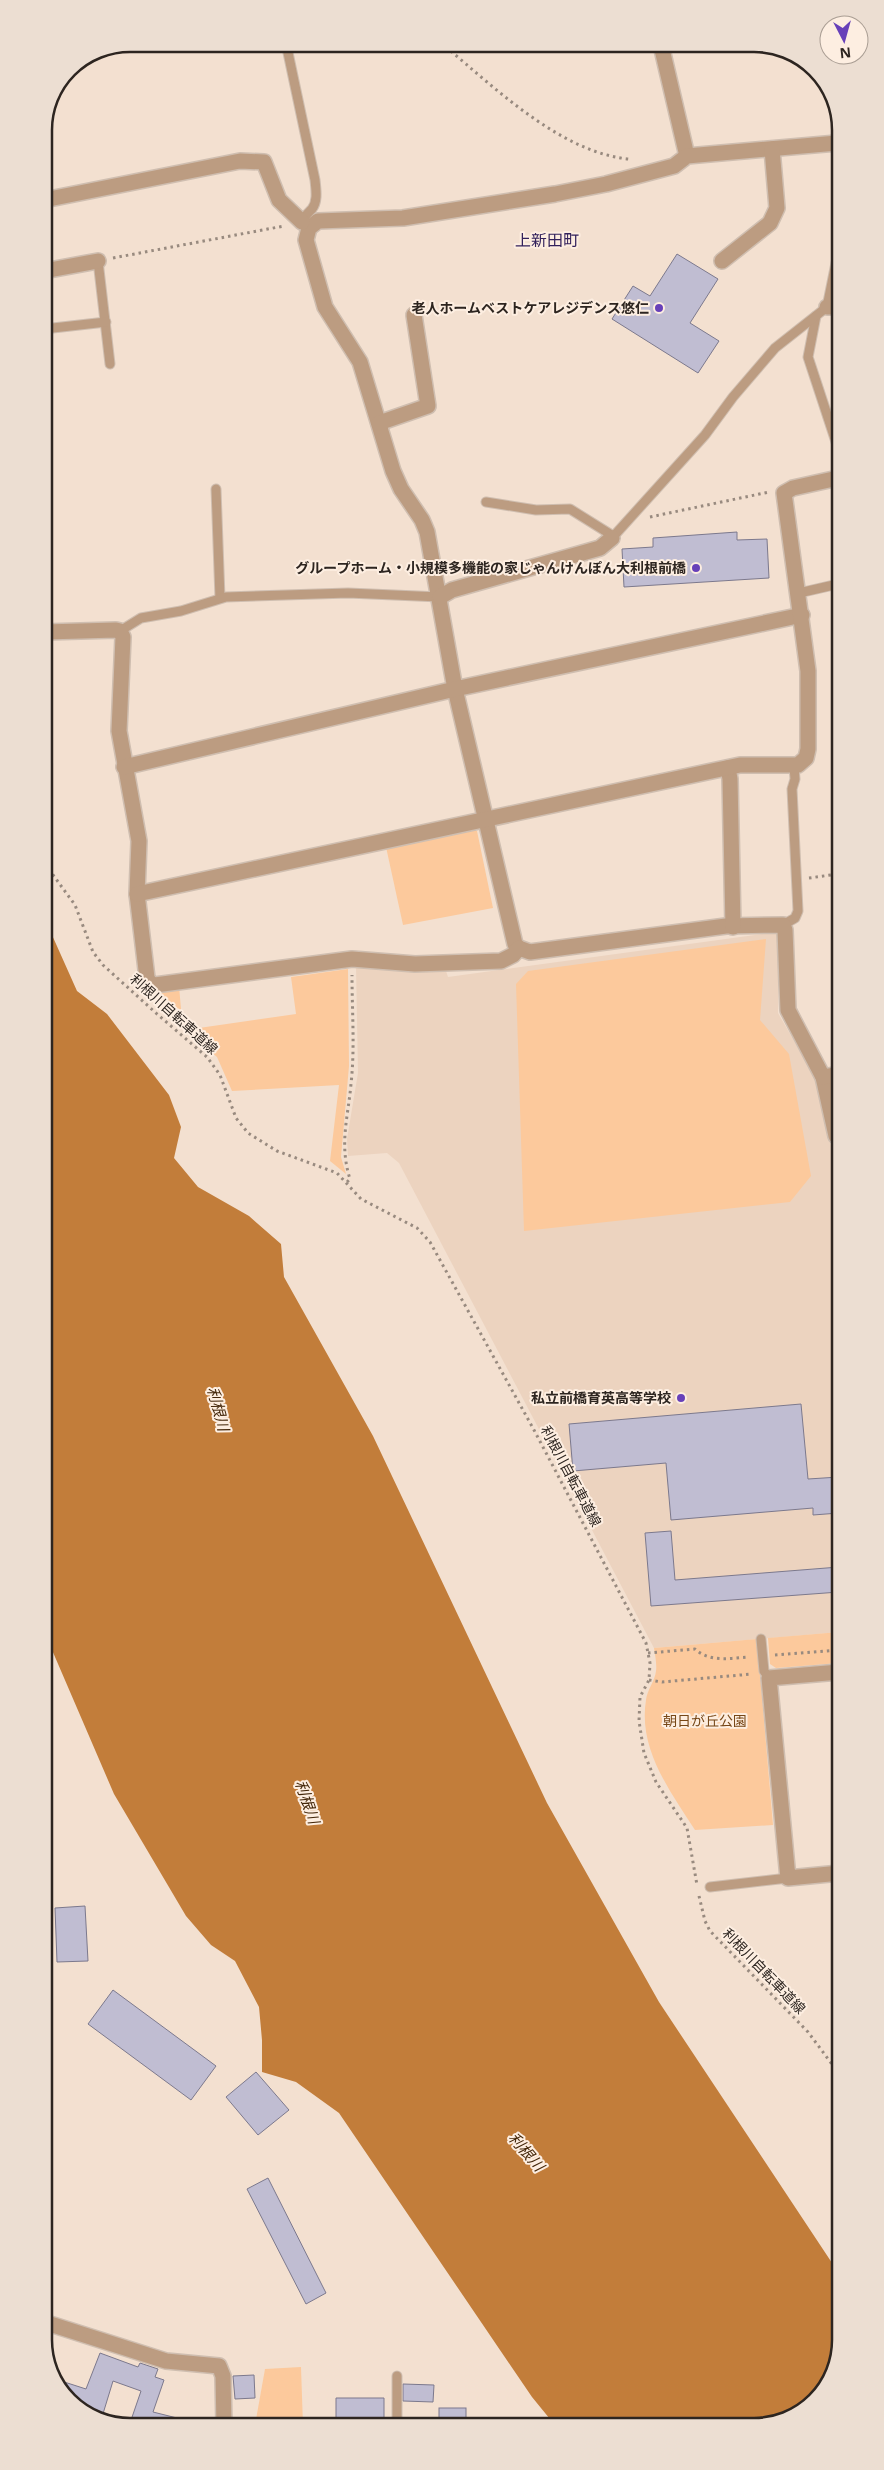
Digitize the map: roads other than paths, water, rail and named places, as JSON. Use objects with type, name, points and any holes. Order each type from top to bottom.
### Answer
[{"type":"street","points":[[663,53],[687,156]]},
{"type":"street","points":[[305,225],[318,221],[403,218],[457,211],[592,187],[674,166],[687,156],[832,143]]},
{"type":"street","points":[[722,261],[770,223],[777,208],[772,149]]},
{"type":"street","points":[[52,198],[240,161],[264,162],[279,200],[305,225],[306,240],[315,278],[325,307],[360,362],[398,482],[425,526],[440,597],[455,689],[486,819],[511,938],[518,948],[530,952],[733,926],[782,925],[785,930],[788,1010],[823,1077],[832,1118]]},
{"type":"street","points":[[52,270],[98,261]]},
{"type":"street","points":[[379,423],[428,406],[414,315]]},
{"type":"street","points":[[137,894],[728,768],[749,765],[794,767],[802,763],[806,758],[808,749],[809,690],[802,615],[784,493],[793,488],[832,479]]},
{"type":"street","points":[[440,597],[452,590],[600,548],[612,538]]},
{"type":"street","points":[[124,767],[455,689],[802,615]]},
{"type":"street","points":[[52,632],[108,629],[120,631],[123,637],[118,709],[124,767],[139,841],[137,894],[147,978],[150,983],[155,984],[352,958],[415,964],[501,961],[513,955],[518,948]]},
{"type":"street","points":[[728,768],[730,778],[733,926]]},
{"type":"street","points":[[823,1077],[832,1075]]},
{"type":"street","points":[[832,1673],[769,1678],[788,1878],[832,1875]]},
{"type":"street","points":[[52,2325],[166,2361],[219,2366],[223,2376],[224,2417]]},
{"type":"lane","points":[[288,52],[315,180],[316,199],[313,208],[303,217],[305,225]]},
{"type":"lane","points":[[98,261],[110,364]]},
{"type":"lane","points":[[832,284],[827,310],[808,357],[832,430]]},
{"type":"lane","points":[[486,502],[536,510],[570,510],[610,534],[612,538],[705,435],[733,396],[775,348],[827,310]]},
{"type":"lane","points":[[52,329],[106,322]]},
{"type":"lane","points":[[216,490],[220,598]]},
{"type":"lane","points":[[799,593],[832,585]]},
{"type":"lane","points":[[120,631],[141,618],[181,611],[220,598],[348,593],[440,597]]},
{"type":"lane","points":[[782,925],[795,918],[798,911],[792,789],[795,779],[794,767]]},
{"type":"lane","points":[[760,1639],[764,1671],[769,1678]]},
{"type":"lane","points":[[710,1887],[788,1878]]},
{"type":"lane","points":[[397,2376],[397,2417]]},
{"type":"water","name":"利根川","points":[[52,935],[77,991],[107,1014],[169,1095],[181,1127],[174,1158],[198,1187],[249,1216],[281,1244],[284,1277],[373,1436],[547,1803],[659,2002],[832,2263],[832,2340],[830,2355],[821,2379],[815,2387],[797,2404],[774,2415],[764,2417],[549,2418],[532,2397],[339,2113],[296,2082],[262,2072],[259,2007],[235,1961],[211,1945],[186,1916],[114,1794],[52,1650]]},
{"type":"place","name":"老人ホームベストケアレジデンス悠仁","points":[[659,308]]},
{"type":"place","name":"グループホーム・小規模多機能の家じゃんけんぽん大利根前橋","points":[[696,568]]},
{"type":"place","name":"私立前橋育英高等学校","points":[[681,1398]]},
{"type":"district","name":"上新田町","points":[[547,240]]},
{"type":"park label","name":"朝日が丘公園","points":[[705,1721]]}]
